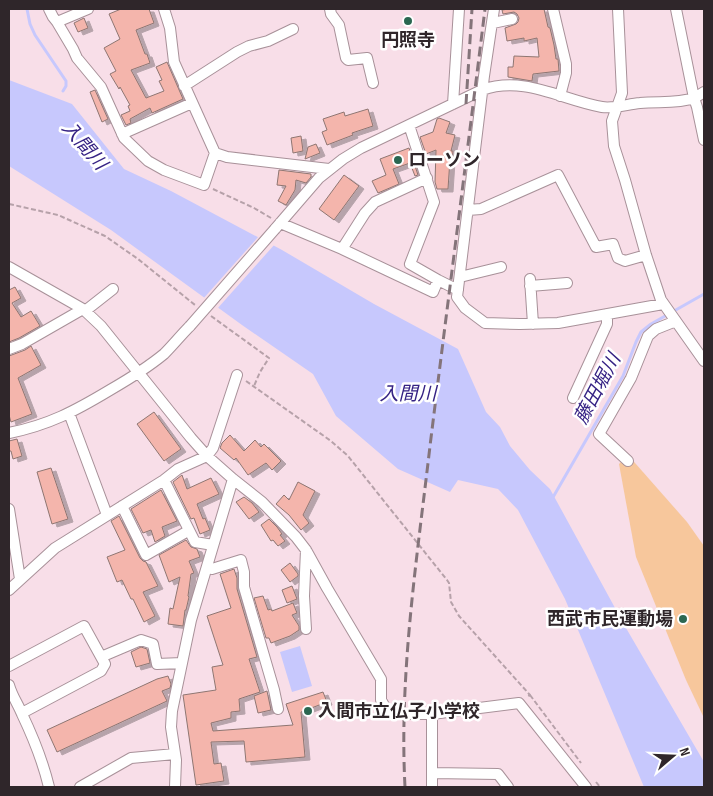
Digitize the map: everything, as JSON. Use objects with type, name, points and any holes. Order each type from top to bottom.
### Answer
[{"type":"street","points":[[49,9],[77,58],[101,87],[124,138],[148,161],[164,170],[204,185],[215,153],[174,62],[170,28],[164,9]]},
{"type":"street","points":[[57,22],[88,9]]},
{"type":"street","points":[[330,9],[331,14],[339,25],[346,58],[348,60],[367,58],[373,83]]},
{"type":"street","points":[[453,104],[459,9]]},
{"type":"street","points":[[494,9],[482,90],[457,297],[465,308],[485,323],[558,323],[664,306]]},
{"type":"street","points":[[553,9],[566,64],[566,73],[560,96]]},
{"type":"street","points":[[618,9],[622,93],[612,121],[614,146],[646,255],[664,306],[704,361]]},
{"type":"street","points":[[676,9],[704,140]]},
{"type":"street","points":[[493,23],[512,19]]},
{"type":"street","points":[[184,86],[237,52],[249,46],[268,41],[293,29]]},
{"type":"street","points":[[9,433],[52,421],[81,408],[139,374],[165,353],[319,178],[343,159],[361,148],[493,86],[522,85],[605,108],[641,103],[678,101],[694,98],[704,92]]},
{"type":"street","points":[[122,134],[192,103]]},
{"type":"street","points":[[409,125],[434,202],[410,264],[458,290]]},
{"type":"street","points":[[215,153],[227,157],[329,169]]},
{"type":"street","points":[[468,210],[481,209],[558,175],[596,247],[613,244],[618,258],[624,261],[646,255]]},
{"type":"street","points":[[342,249],[365,213],[375,202],[426,178]]},
{"type":"street","points":[[278,226],[342,249],[433,292],[438,280]]},
{"type":"street","points":[[9,267],[84,310],[101,326],[207,456],[262,502],[296,537],[306,550],[381,678],[381,700],[385,707],[393,713]]},
{"type":"street","points":[[460,277],[501,267]]},
{"type":"street","points":[[533,324],[530,283],[567,283]]},
{"type":"street","points":[[9,349],[22,344],[84,310],[112,289]]},
{"type":"street","points":[[573,398],[607,324],[607,314]]},
{"type":"street","points":[[628,461],[599,434],[631,378],[648,336],[674,319]]},
{"type":"street","points":[[9,590],[55,548],[164,480],[178,469],[207,456],[213,448],[237,375]]},
{"type":"street","points":[[69,413],[107,515]]},
{"type":"street","points":[[175,787],[175,754],[171,727],[172,712],[191,620],[233,479]]},
{"type":"street","points":[[164,480],[194,542],[213,545]]},
{"type":"street","points":[[122,506],[146,555],[188,531]]},
{"type":"street","points":[[9,509],[20,579]]},
{"type":"street","points":[[306,550],[304,596],[306,629]]},
{"type":"street","points":[[207,567],[212,569],[241,560],[244,572],[244,587],[278,709]]},
{"type":"street","points":[[9,666],[84,626],[105,664],[101,671],[22,713]]},
{"type":"street","points":[[101,657],[140,640],[152,644],[158,664],[182,663]]},
{"type":"street","points":[[9,685],[12,696],[22,713],[37,749],[49,787]]},
{"type":"street","points":[[410,714],[432,714],[519,702],[586,787]]},
{"type":"street","points":[[432,714],[432,787]]},
{"type":"street","points":[[80,787],[131,758],[175,754]]},
{"type":"street","points":[[432,773],[498,774],[508,787]]},
{"type":"path","points":[[204,185],[254,208],[278,226]]},
{"type":"path","points":[[9,204],[58,216],[105,236],[138,259],[199,308]]},
{"type":"path","points":[[206,313],[269,358],[254,386]]},
{"type":"path","points":[[237,375],[330,441],[348,456],[447,580],[449,583],[450,602],[458,616],[530,695],[582,764]]},
{"type":"path","points":[[519,702],[530,695]]},
{"type":"path","points":[[594,780],[600,787]]},
{"type":"shaded area","name":"西武市民運動場","points":[[628,455],[687,522],[704,546],[704,718],[686,680],[636,557],[619,464]]},
{"type":"water","name":"入間川","points":[[9,80],[72,104],[124,169],[171,191],[282,250],[374,304],[458,349],[486,412],[500,427],[510,446],[530,470],[550,489],[626,628],[704,762],[704,787],[644,787],[565,599],[518,510],[498,489],[458,480],[450,492],[398,469],[336,416],[313,374],[111,230],[9,166]]},
{"type":"water","points":[[300,646],[312,686],[292,692],[280,652]]},
{"type":"pier","points":[[259,236],[275,244],[217,309],[203,299]]},
{"type":"building","points":[[121,9],[149,9],[154,23],[136,30],[150,63],[131,70],[146,98],[164,91],[159,81],[162,80],[156,67],[167,62],[183,99],[152,113],[150,108],[130,119],[131,123],[126,125],[121,115],[130,111],[128,106],[130,105],[110,74],[116,71],[104,48],[120,39],[109,14]]},
{"type":"building","points":[[544,9],[556,59],[558,59],[559,71],[533,74],[532,81],[508,77],[508,67],[513,67],[514,56],[539,57],[537,38],[524,41],[524,38],[507,41],[505,28],[516,24],[519,18],[514,12],[503,14],[502,10]]},
{"type":"building","points":[[84,18],[88,28],[78,32],[74,23]]},
{"type":"building","points":[[95,90],[108,119],[102,122],[90,92]]},
{"type":"building","points":[[368,109],[373,126],[352,133],[353,135],[327,145],[322,132],[327,130],[323,119],[344,112],[345,116]]},
{"type":"building","points":[[439,118],[450,122],[446,133],[455,135],[451,151],[453,151],[452,160],[450,159],[448,189],[437,189],[435,182],[436,150],[426,154],[420,137],[433,132]]},
{"type":"building","points":[[301,136],[303,151],[293,153],[291,138]]},
{"type":"building","points":[[316,144],[320,153],[305,159],[308,147]]},
{"type":"building","points":[[409,148],[418,175],[415,176],[410,163],[393,169],[399,184],[378,193],[372,181],[386,175],[380,159]]},
{"type":"building","points":[[279,170],[311,174],[306,183],[296,180],[295,190],[286,205],[278,201],[286,186],[277,185]]},
{"type":"building","points":[[344,175],[359,186],[334,220],[319,209]]},
{"type":"building","points":[[15,287],[21,298],[12,303],[21,317],[31,311],[40,326],[9,342],[9,290]]},
{"type":"building","points":[[31,346],[41,365],[18,378],[32,414],[11,422],[9,415],[9,356]]},
{"type":"building","points":[[154,412],[181,449],[164,461],[137,424]]},
{"type":"building","points":[[230,435],[244,451],[255,440],[261,447],[264,444],[281,461],[272,470],[266,463],[248,475],[236,458],[234,460],[220,448]]},
{"type":"building","points":[[17,439],[22,456],[13,459],[11,451],[9,451],[9,441]]},
{"type":"building","points":[[51,468],[68,519],[52,524],[37,472]]},
{"type":"building","points":[[182,475],[187,489],[211,478],[219,494],[197,504],[210,530],[200,534],[194,518],[191,519],[173,482]]},
{"type":"building","points":[[298,482],[315,491],[303,515],[309,523],[301,530],[289,515],[276,504],[284,495],[289,500]]},
{"type":"building","points":[[161,490],[177,521],[162,527],[165,536],[155,542],[151,530],[143,533],[131,509]]},
{"type":"building","points":[[244,497],[259,512],[249,519],[236,502]]},
{"type":"building","points":[[119,516],[140,558],[146,562],[158,586],[143,592],[155,616],[144,622],[122,580],[117,582],[107,557],[125,550],[111,521]]},
{"type":"building","points":[[269,519],[277,527],[285,541],[278,546],[273,540],[271,541],[261,525]]},
{"type":"building","points":[[186,540],[191,547],[197,549],[200,557],[189,561],[194,573],[191,574],[189,597],[183,626],[168,624],[170,608],[173,609],[180,577],[169,582],[159,555]]},
{"type":"building","points":[[290,563],[298,576],[290,582],[281,570]]},
{"type":"building","points":[[234,569],[237,578],[237,589],[257,657],[249,659],[260,692],[239,699],[240,711],[231,712],[231,718],[211,723],[213,731],[293,725],[286,704],[323,692],[327,702],[301,712],[305,757],[246,762],[244,741],[211,742],[214,764],[221,763],[224,781],[196,785],[183,695],[216,690],[212,667],[223,665],[207,616],[231,608],[220,574]]},
{"type":"building","points":[[292,586],[297,599],[287,603],[282,590]]},
{"type":"building","points":[[263,596],[268,610],[271,609],[272,611],[293,603],[297,613],[292,615],[299,626],[299,630],[290,636],[271,643],[269,638],[266,638],[254,598]]},
{"type":"building","points":[[141,647],[147,649],[150,663],[136,667],[131,652]]},
{"type":"building","points":[[168,676],[171,684],[170,688],[162,691],[167,701],[57,752],[47,730],[157,679]]},
{"type":"building","points":[[267,691],[271,710],[258,713],[254,696]]},
{"type":"waterway","points":[[27,9],[30,24],[35,35],[66,81],[63,91]]},
{"type":"waterway","name":"藤田堀川","points":[[552,499],[623,376],[641,332],[651,324],[704,294]]},
{"type":"tunnel","points":[[393,713],[410,714]]},
{"type":"railway","points":[[466,104],[472,9]]},
{"type":"railway","points":[[405,787],[405,702],[410,616],[485,9]]},
{"type":"place","name":"円照寺","points":[[408,21]]},
{"type":"place","name":"ローソン","points":[[398,160]]},
{"type":"place","name":"西武市民運動場","points":[[683,619]]},
{"type":"place","name":"入間市立仏子小学校","points":[[308,711]]}]
